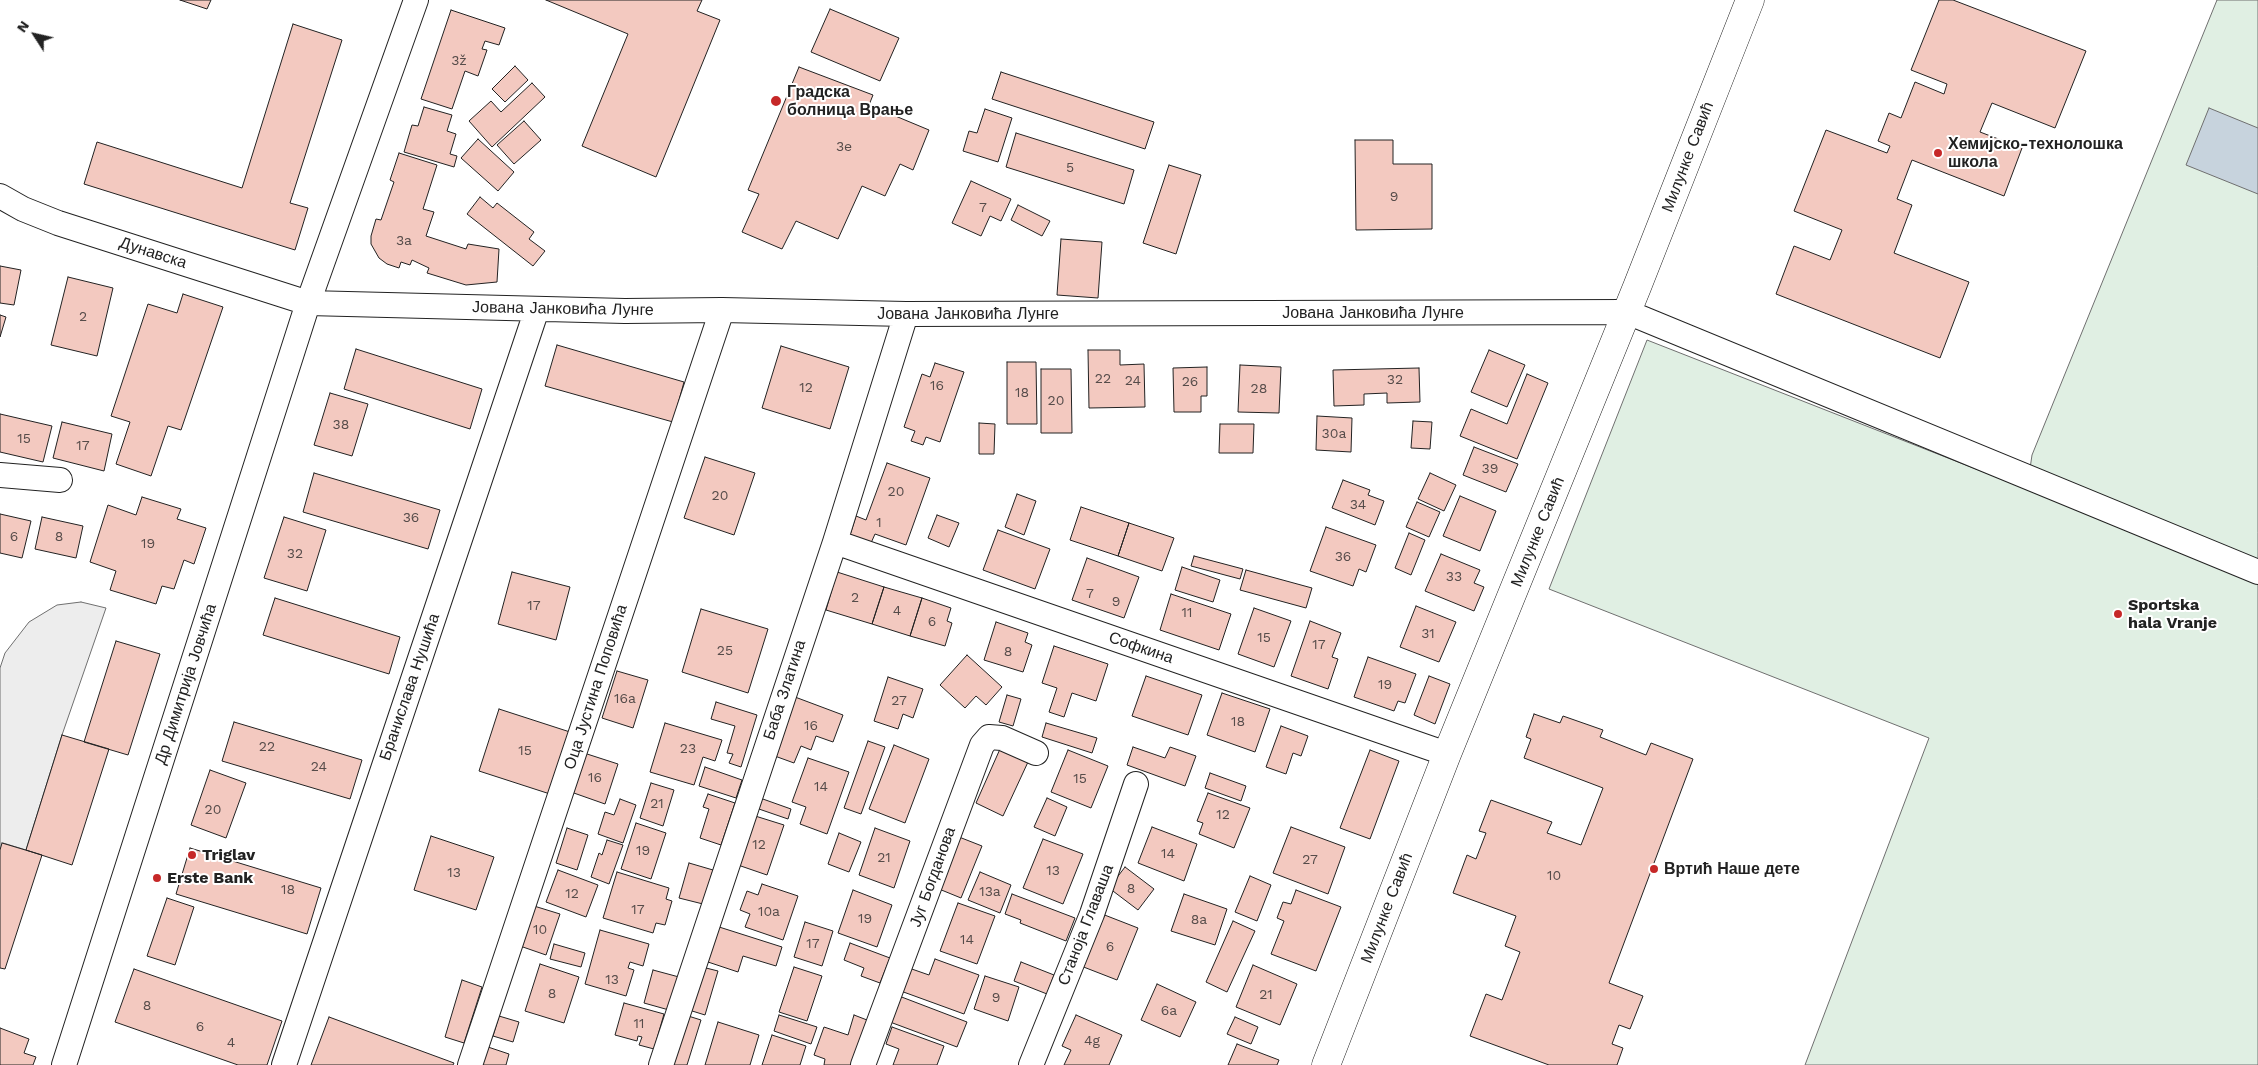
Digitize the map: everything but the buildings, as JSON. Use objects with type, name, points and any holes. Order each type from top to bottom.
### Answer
[{"type":"street","name":"Др Димитрија Јовчића","points":[[64,1065],[308,303],[416,0]]},
{"type":"street","name":"Милунке Савић","points":[[1326,1065],[1447,754],[1628,312],[1750,0]]},
{"type":"street","name":"Дунавска","points":[[0,196],[23,209],[58,223],[308,303]]},
{"type":"street","name":"Јована Јанковића Лунге","points":[[308,303],[537,309],[722,310],[906,314],[1628,312]]},
{"type":"street","name":"Бранислава Нушића","points":[[284,1065],[537,309]]},
{"type":"street","name":"Оца Јустина Поповића","points":[[470,1065],[722,310]]},
{"type":"street","points":[[1628,312],[2258,572]]},
{"type":"street","name":"Баба Златина","points":[[661,1065],[834,542],[906,314]]},
{"type":"street","points":[[0,475],[60,480]]},
{"type":"street","name":"Софкина","points":[[834,542],[1447,754]]},
{"type":"street","name":"Југ Богданова","points":[[863,1065],[982,745],[989,737],[1002,738],[1036,753]]},
{"type":"street","name":"Станоја Главаша","points":[[1031,1065],[1092,914],[1136,784]]},
{"type":"green space","name":"Sportska hala Vranje","points":[[2217,0],[2258,0],[2258,1065],[1805,1065],[1929,738],[1549,589],[1647,340],[2027,489],[2032,455]]},
{"type":"shaded area","points":[[2209,108],[2258,128],[2258,194],[2186,165]]},
{"type":"shaded area","points":[[81,602],[106,608],[62,735],[26,850],[3,843],[0,850],[0,668],[5,653],[29,622],[57,605]]},
{"type":"place","name":"Градска болница Врање","points":[[776,101]]},
{"type":"place","name":"Хемијско-технолошка школа","points":[[1938,153]]},
{"type":"place","name":"Sportska hala Vranje","points":[[2118,614]]},
{"type":"place","name":"Triglav","points":[[192,855]]},
{"type":"place","name":"Вртић Наше дете","points":[[1654,869]]},
{"type":"place","name":"Erste Bank","points":[[157,878]]}]
